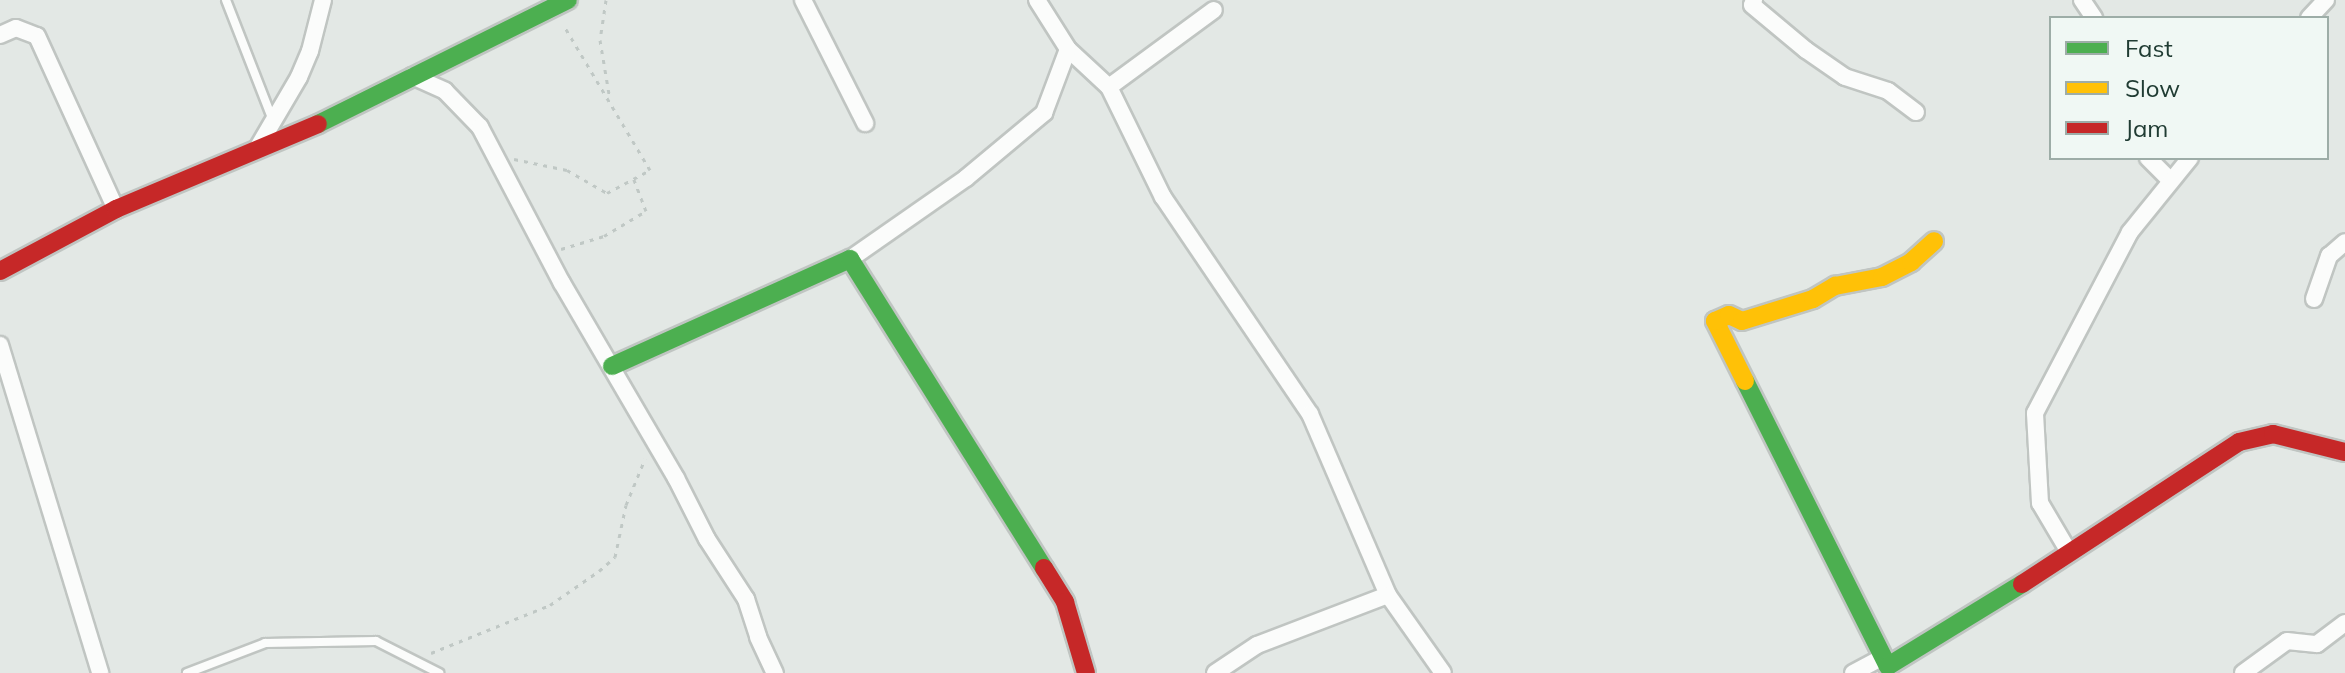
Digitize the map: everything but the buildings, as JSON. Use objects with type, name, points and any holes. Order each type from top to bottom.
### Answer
[{"type":"street","points":[[258,147],[290,97],[310,51],[323,0]]},
{"type":"street","points":[[0,271],[116,209],[180,185],[258,147],[302,132],[568,0]]},
{"type":"street","points":[[803,0],[865,123]]},
{"type":"street","points":[[1037,0],[1068,49],[1109,87],[1163,197],[1310,414],[1388,595],[1443,673]]},
{"type":"street","points":[[1754,0],[1752,5],[1806,50],[1845,77],[1888,91],[1916,112]]},
{"type":"street","points":[[2311,16],[2326,0]]},
{"type":"street","points":[[1109,87],[1214,10]]},
{"type":"street","points":[[0,35],[16,28],[37,36],[116,209]]},
{"type":"street","points":[[612,366],[850,259],[966,178],[1044,113],[1068,49]]},
{"type":"street","points":[[442,64],[445,91]]},
{"type":"street","points":[[412,76],[445,91],[480,127],[546,254],[653,438],[707,539],[746,599],[758,637],[775,673]]},
{"type":"street","points":[[2150,160],[2169,179]]},
{"type":"street","points":[[2069,552],[2040,503],[2035,413],[2130,232],[2169,179],[2188,160]]},
{"type":"street","points":[[1887,665],[1715,321],[1729,315],[1742,321],[1813,299],[1835,286],[1882,277],[1911,262],[1934,241]]},
{"type":"street","points":[[2314,299],[2329,256],[2345,242]]},
{"type":"street","points":[[850,259],[1065,602],[1086,673]]},
{"type":"street","points":[[0,345],[100,673]]},
{"type":"street","points":[[1853,673],[1887,665],[1990,606],[2239,442],[2273,434],[2345,452]]},
{"type":"street","points":[[1215,673],[1257,645],[1388,595]]},
{"type":"street","points":[[2243,673],[2287,641],[2317,644],[2345,623]]},
{"type":"lane","points":[[226,0],[273,121]]},
{"type":"lane","points":[[187,673],[265,643],[376,641],[439,673]]},
{"type":"path","points":[[606,0],[600,40],[610,98]]},
{"type":"path","points":[[495,156],[567,170],[607,193],[650,170],[610,98],[562,23]]},
{"type":"path","points":[[546,254],[604,236],[646,211],[634,178]]},
{"type":"path","points":[[416,660],[550,605],[615,557],[626,505],[653,438]]},
{"type":"traffic: fast","points":[[318,124],[568,0]]},
{"type":"traffic: fast","points":[[612,366],[850,259],[1044,568]]},
{"type":"traffic: fast","points":[[1745,381],[1888,666],[2022,584]]},
{"type":"traffic: slow","points":[[1745,381],[1715,321],[1729,315],[1742,321],[1813,299],[1835,286],[1882,277],[1911,262],[1934,241]]},
{"type":"traffic: jam","points":[[0,271],[116,209],[318,124]]},
{"type":"traffic: jam","points":[[2022,584],[2239,442],[2273,434],[2345,452]]},
{"type":"traffic: jam","points":[[1044,568],[1065,602],[1086,673]]}]
